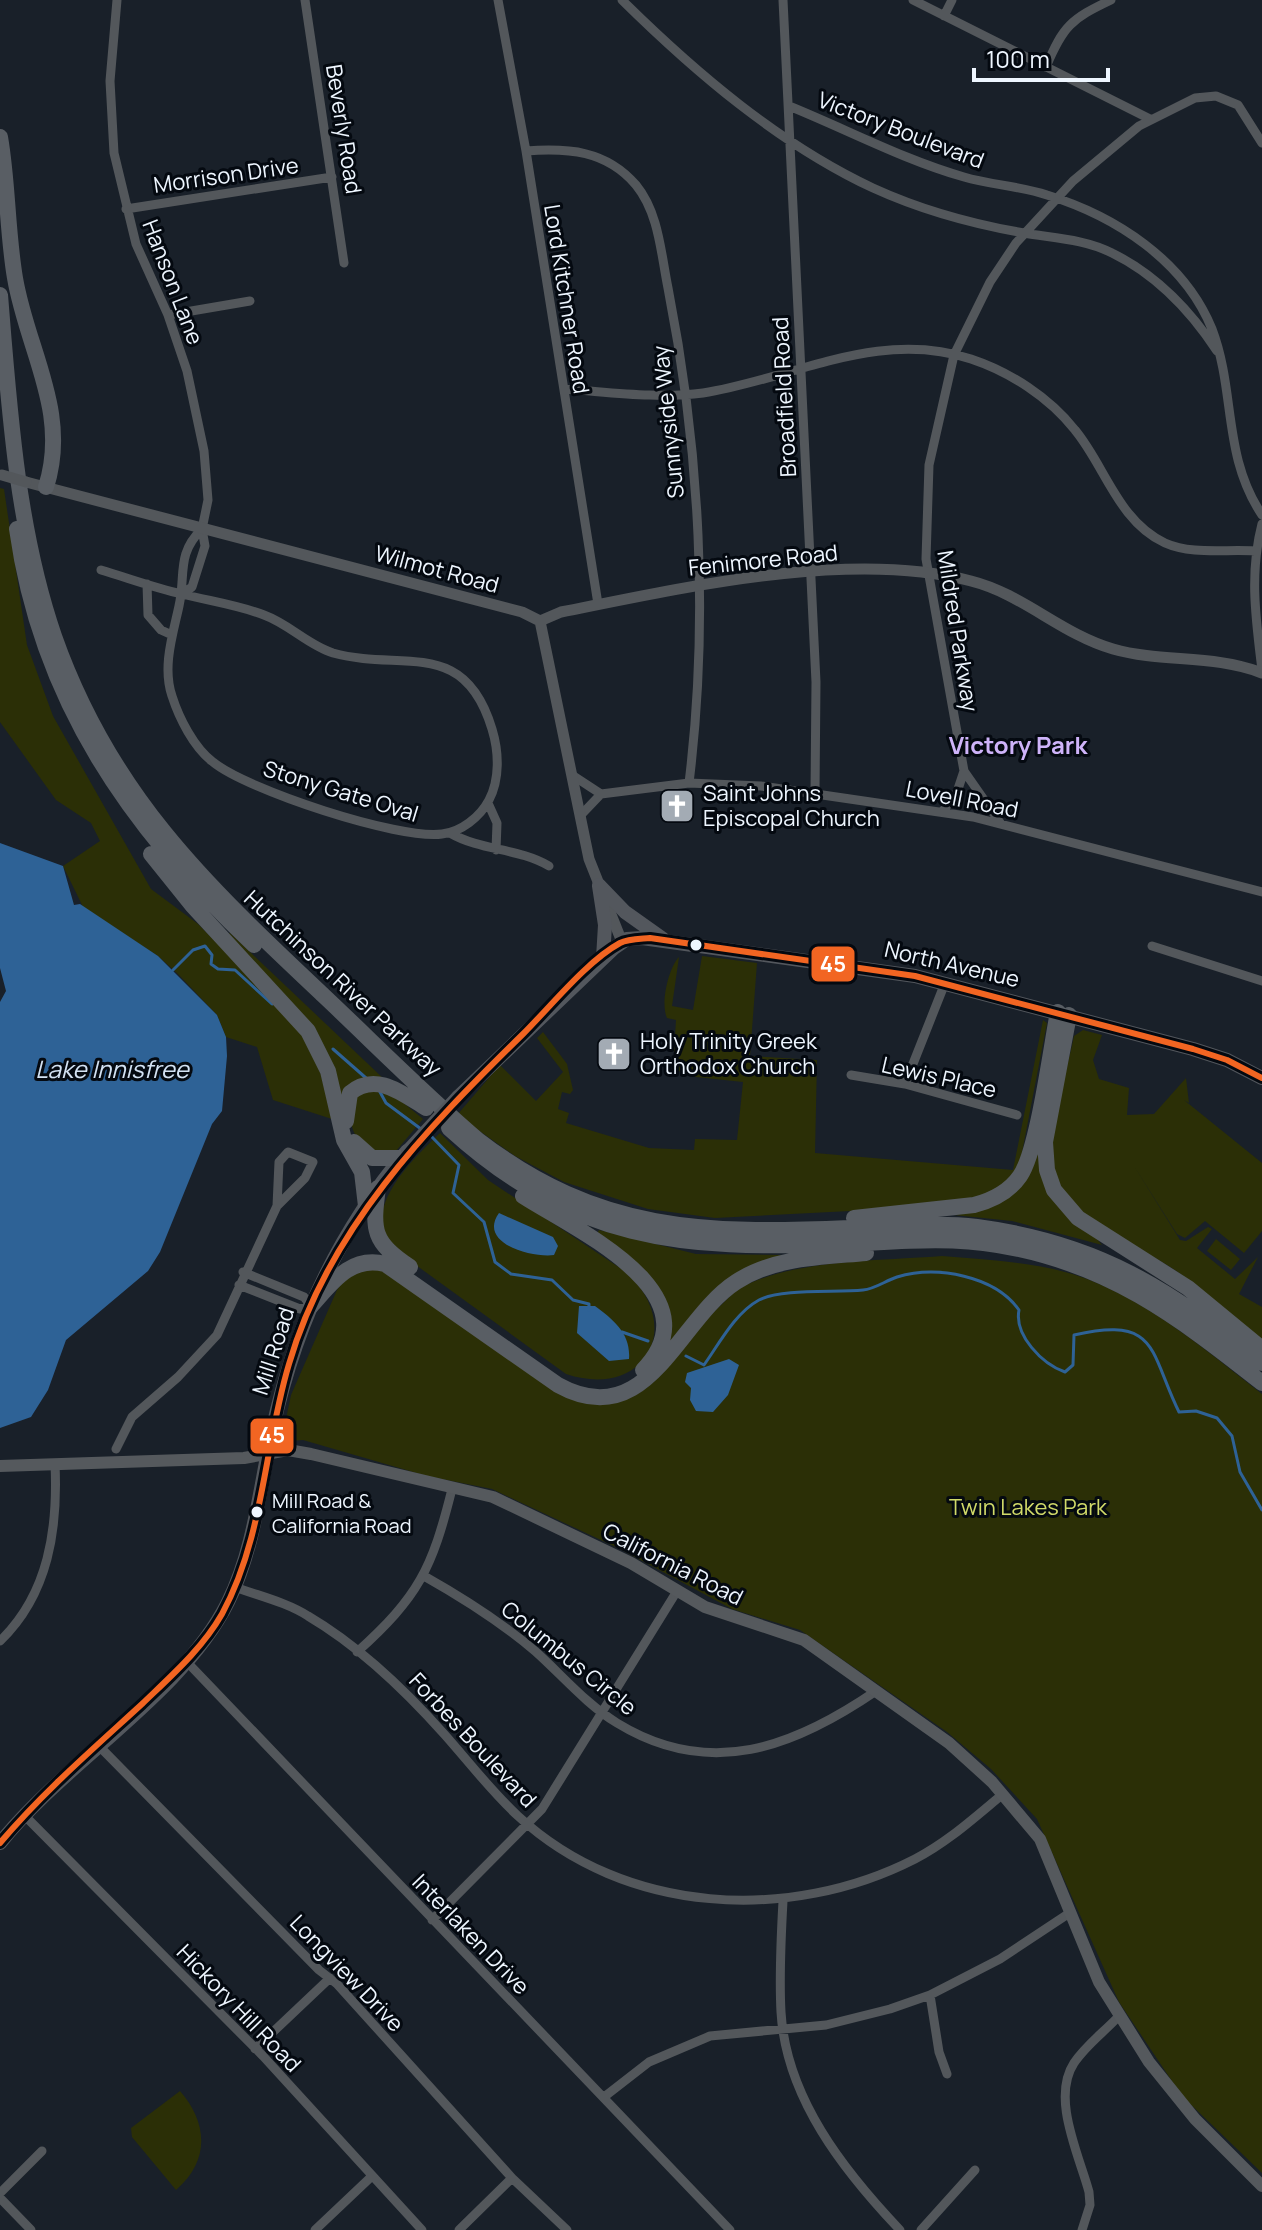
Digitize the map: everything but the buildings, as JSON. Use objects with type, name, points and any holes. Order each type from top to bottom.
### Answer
[{"type":"highway","points":[[0,137],[15,279],[52,409],[53,447],[46,487]]},
{"type":"highway","name":"Hutchinson River Parkway","points":[[0,295],[29,538],[53,634],[77,694],[107,752],[141,807],[181,857],[446,1111],[517,1167],[583,1201],[646,1221],[710,1231],[962,1226],[1048,1241],[1103,1258],[1145,1279],[1197,1312],[1262,1363]]},
{"type":"highway","name":"Hutchinson River Parkway","points":[[0,401],[27,583],[57,676],[91,748],[126,804],[187,880],[466,1144],[514,1179],[555,1202],[600,1221],[657,1238],[738,1247],[931,1240],[982,1243],[1055,1258],[1121,1283],[1169,1312],[1262,1383]]},
{"type":"highway","points":[[91,748],[118,803],[157,862],[199,914],[294,1012],[314,1041],[332,1085],[344,1140],[362,1172],[366,1206]]},
{"type":"highway","points":[[788,1231],[858,1218],[974,1205],[1006,1191],[1023,1172],[1029,1157],[1064,1014]]},
{"type":"highway","points":[[1064,1014],[1045,1142],[1047,1170],[1054,1190],[1078,1218],[1176,1280],[1262,1349]]},
{"type":"highway","points":[[404,1154],[376,1159],[358,1149],[346,1124],[348,1098],[358,1087],[379,1083],[426,1108]]},
{"type":"highway","points":[[378,1188],[375,1227],[381,1244],[392,1255],[570,1381],[584,1386],[608,1387],[637,1375],[654,1356],[662,1333],[660,1305],[653,1288],[621,1259],[508,1185],[466,1144]]},
{"type":"highway","points":[[311,1306],[348,1268],[371,1262],[385,1264],[558,1385],[581,1395],[607,1397],[630,1391],[645,1381],[720,1294],[758,1271],[812,1258],[982,1243]]},
{"type":"main road","points":[[599,885],[625,912],[666,940]]},
{"type":"main road","points":[[599,885],[605,925],[603,958]]},
{"type":"main road","name":"North Avenue","points":[[622,942],[637,938],[666,940],[872,968],[945,983],[1209,1054],[1262,1078]]},
{"type":"main road","name":"Mill Road","points":[[0,1843],[186,1661],[210,1633],[235,1587],[290,1359],[311,1306],[378,1188],[404,1154],[458,1097],[622,942]]},
{"type":"main road","name":"California Road","points":[[0,1466],[244,1458],[288,1450],[311,1454],[493,1497],[631,1563],[723,1615],[804,1640],[949,1743],[1003,1794],[1044,1845],[1068,1914],[1118,2017],[1176,2097],[1262,2186]]},
{"type":"street","name":"Hanson Lane","points":[[117,0],[110,81],[114,153],[126,209],[142,261],[168,315],[187,371],[204,451],[208,500],[202,529]]},
{"type":"street","name":"Beverly Road","points":[[305,0],[344,263]]},
{"type":"street","name":"Lord Kitchner Road","points":[[498,0],[526,151],[598,604]]},
{"type":"street","points":[[622,0],[678,53],[790,139],[836,169],[911,204],[980,225],[1086,244],[1132,264],[1182,303],[1217,351]]},
{"type":"street","name":"Broadfield Road","points":[[783,0],[811,572],[815,793]]},
{"type":"street","points":[[913,0],[1150,119]]},
{"type":"street","points":[[944,16],[952,0]]},
{"type":"street","points":[[1046,67],[1064,28],[1080,14],[1111,0]]},
{"type":"street","name":"Mildred Parkway","points":[[1001,824],[964,771],[926,559],[929,465],[954,355],[990,282],[1025,233],[1102,155],[1150,119],[1195,98],[1216,96],[1238,105],[1262,143]]},
{"type":"street","name":"Victory Boulevard","points":[[789,106],[962,177],[1057,199],[1103,218],[1165,261],[1193,295],[1212,329],[1237,465],[1262,515]]},
{"type":"street","name":"Sunnyside Way","points":[[526,151],[568,149],[597,156],[624,173],[646,200],[656,228],[686,395],[695,485],[697,685],[689,783]]},
{"type":"street","name":"Morrison Drive","points":[[126,209],[332,177]]},
{"type":"street","points":[[168,315],[250,301]]},
{"type":"street","points":[[564,389],[686,395],[743,386],[850,354],[883,349],[911,348],[954,355],[1011,377],[1058,412],[1077,431],[1128,512],[1146,531],[1180,548],[1255,551]]},
{"type":"street","name":"Wilmot Road","points":[[1,475],[522,612],[540,621]]},
{"type":"street","points":[[1262,524],[1255,551],[1254,605],[1262,672]]},
{"type":"street","name":"Stony Gate Oval","points":[[202,529],[189,542],[180,576],[182,594],[168,668],[172,698],[197,745],[212,762],[274,791],[416,835],[450,833]]},
{"type":"street","name":"Stony Gate Oval","points":[[182,594],[192,587],[201,561],[205,546],[202,529]]},
{"type":"street","points":[[101,570],[267,616],[334,653],[420,660],[451,669],[477,695],[494,734],[497,776],[488,803],[475,818],[450,833],[467,843],[533,858],[549,866]]},
{"type":"street","name":"Fenimore Road","points":[[540,621],[561,612],[598,604],[811,572],[929,573],[970,580],[1010,595],[1084,638],[1110,648],[1143,656],[1217,661],[1262,672]]},
{"type":"street","points":[[147,584],[148,615],[161,630],[172,635]]},
{"type":"street","points":[[540,621],[580,816],[599,885],[622,942]]},
{"type":"street","points":[[943,811],[957,792],[964,771]]},
{"type":"street","points":[[572,775],[601,794],[580,816]]},
{"type":"street","name":"Lovell Road","points":[[601,794],[721,782],[943,811],[1262,892]]},
{"type":"street","points":[[488,803],[497,823],[496,850]]},
{"type":"street","points":[[1152,946],[1262,981]]},
{"type":"street","points":[[905,1084],[945,983]]},
{"type":"street","name":"Lewis Place","points":[[851,1075],[905,1084],[1017,1115]]},
{"type":"street","points":[[116,1449],[132,1417],[178,1377],[217,1335],[243,1272],[277,1206],[305,1178],[312,1167],[311,1158],[288,1152],[281,1156],[277,1206]]},
{"type":"street","points":[[239,1285],[300,1309],[311,1306],[304,1297],[243,1272]]},
{"type":"street","points":[[270,1297],[275,1285]]},
{"type":"street","points":[[0,1641],[21,1616],[46,1564],[56,1522],[55,1464]]},
{"type":"street","points":[[357,1652],[404,1607],[424,1576],[437,1550],[452,1489]]},
{"type":"street","name":"Columbus Circle","points":[[424,1576],[512,1632],[602,1712],[635,1733],[669,1747],[724,1752],[774,1745],[820,1728],[876,1691]]},
{"type":"street","name":"Forbes Boulevard","points":[[235,1587],[308,1615],[357,1652],[389,1678],[529,1825],[593,1865],[657,1889],[710,1899],[783,1901],[844,1888],[918,1857],[1003,1794]]},
{"type":"street","points":[[432,1920],[529,1825],[677,1591]]},
{"type":"street","name":"Interlaken Drive","points":[[186,1661],[730,2230]]},
{"type":"street","name":"Longview Drive","points":[[98,1745],[330,1978],[512,2178],[567,2230]]},
{"type":"street","name":"Hickory Hill Road","points":[[25,1816],[255,2049],[422,2230]]},
{"type":"street","points":[[783,1901],[784,2029],[797,2077],[827,2143],[854,2179],[900,2230]]},
{"type":"street","points":[[604,2097],[649,2062],[683,2044],[725,2033],[784,2029],[859,2018],[930,1995],[991,1964],[1068,1914]]},
{"type":"street","points":[[255,2049],[330,1978]]},
{"type":"street","points":[[930,1995],[939,2052],[947,2074]]},
{"type":"street","points":[[1082,2230],[1090,2205],[1089,2192],[1067,2113],[1065,2089],[1074,2063],[1118,2017]]},
{"type":"street","points":[[31,2230],[0,2195],[42,2151]]},
{"type":"street","points":[[921,2230],[975,2170]]},
{"type":"street","points":[[315,2230],[371,2177]]},
{"type":"street","points":[[459,2230],[512,2178]]},
{"type":"green space","points":[[0,488],[4,489],[27,645],[53,716],[151,889],[198,924],[304,1031],[317,1059],[332,1119],[273,1100],[257,1047],[226,1037],[217,1015],[178,974],[158,956],[84,909],[63,866],[100,841],[91,823],[56,800],[0,722]]},
{"type":"green space","points":[[230,933],[386,1081],[363,1078],[342,1107],[328,1056],[227,935]]},
{"type":"green space","points":[[702,956],[757,963],[750,1056],[817,1060],[815,1153],[1013,1170],[1043,1020],[1047,1023],[1019,1168],[995,1193],[969,1200],[889,1209],[715,1218],[648,1209],[564,1182],[515,1156],[457,1115],[500,1065],[536,1101],[563,1072],[537,1038],[543,1032],[567,1064],[573,1090],[570,1094],[562,1092],[558,1109],[569,1113],[566,1123],[649,1148],[694,1150],[695,1139],[737,1140],[743,1082],[696,1077],[673,1069],[676,1020],[667,1018],[665,1011],[667,986],[679,957],[672,1006],[693,1010]]},
{"type":"green space","points":[[1083,1030],[1102,1035],[1093,1060],[1099,1079],[1129,1088],[1127,1115],[1154,1114],[1186,1078],[1189,1103],[1184,1100],[1262,1163],[1262,1231],[1244,1253],[1205,1221],[1185,1238],[1177,1234],[1134,1166],[1180,1240],[1186,1241],[1208,1227],[1212,1229],[1197,1248],[1235,1279],[1258,1257],[1239,1294],[1262,1307],[1262,1342],[1182,1275],[1091,1219],[1062,1190],[1053,1159],[1055,1124],[1074,1036]]},
{"type":"green space","points":[[370,1087],[395,1096],[423,1119],[396,1151],[379,1156],[358,1138],[351,1119],[353,1098]]},
{"type":"green space","points":[[1040,1128],[1041,1170],[1102,1245],[1012,1221],[954,1215],[995,1203]]},
{"type":"green space","points":[[440,1133],[488,1180],[626,1272],[644,1293],[653,1315],[654,1335],[648,1353],[635,1368],[617,1377],[593,1379],[566,1374],[391,1247],[383,1232],[382,1216],[386,1200],[405,1170]]},
{"type":"green space","points":[[599,1230],[696,1254],[783,1255],[760,1264],[663,1355],[667,1315],[596,1235]]},
{"type":"green space","points":[[1216,1239],[1240,1259],[1231,1270],[1207,1251]]},
{"type":"green space","name":"Twin Lakes Park","points":[[942,1256],[1034,1265],[1070,1273],[1111,1289],[1157,1315],[1262,1394],[1262,2173],[1182,2096],[1119,2002],[1037,1819],[991,1769],[947,1732],[800,1630],[732,1609],[620,1549],[492,1489],[427,1476],[303,1440],[290,1441],[283,1433],[291,1395],[337,1290],[346,1280],[363,1271],[384,1270],[559,1394],[590,1402],[615,1402],[635,1395],[653,1383],[700,1327],[742,1287],[813,1266]]},
{"type":"green space","points":[[180,2091],[196,2116],[201,2142],[195,2167],[176,2190],[132,2137],[131,2128]]},
{"type":"water","name":"Lake Innisfree","points":[[0,843],[63,866],[74,905],[80,904],[158,956],[217,1015],[226,1037],[227,1056],[222,1111],[212,1124],[160,1252],[148,1271],[66,1340],[48,1390],[31,1417],[0,1428],[0,1002],[6,991],[0,968]]},
{"type":"water","points":[[499,1213],[553,1237],[558,1246],[554,1255],[533,1254],[501,1241],[495,1233],[494,1224]]},
{"type":"water","points":[[579,1306],[595,1306],[615,1322],[627,1342],[629,1359],[609,1361],[577,1333]]},
{"type":"water","points":[[729,1359],[739,1365],[728,1395],[713,1412],[696,1411],[690,1400],[691,1388],[685,1382],[687,1373]]},
{"type":"waterway","points":[[173,970],[193,950],[205,946],[212,955],[211,964],[218,969],[235,970],[272,1004]]},
{"type":"waterway","points":[[333,1049],[366,1078]]},
{"type":"waterway","points":[[380,1092],[386,1103],[421,1129]]},
{"type":"waterway","points":[[431,1136],[459,1165],[453,1193],[484,1222],[495,1262],[511,1274],[552,1280],[573,1300],[589,1304],[589,1310]]},
{"type":"waterway","points":[[686,1356],[704,1365],[742,1313],[769,1296],[867,1289],[897,1277],[930,1272],[964,1276],[980,1281],[1009,1298],[1019,1310],[1025,1338],[1047,1362],[1065,1372],[1073,1365],[1074,1335],[1102,1330],[1122,1330],[1137,1335],[1155,1356],[1179,1412],[1196,1411],[1217,1418],[1232,1436],[1240,1472],[1262,1510]]},
{"type":"waterway","points":[[622,1332],[648,1341]]},
{"type":"transit line","name":"45","points":[[0,1843],[51,1788],[185,1662],[222,1614],[247,1554],[289,1364],[306,1315],[328,1269],[355,1226],[384,1184],[451,1107],[582,972],[620,943],[650,938],[915,976],[1193,1049],[1227,1060],[1262,1078]]},
{"type":"place","name":"Saint Johns Episcopal Church","points":[[677,806]]},
{"type":"place","name":"Holy Trinity Greek Orthodox Church","points":[[614,1054]]},
{"type":"place","name":"Mill Road & California Road","points":[[257,1512]]},
{"type":"district","name":"Victory Park","points":[[1018,746]]}]
